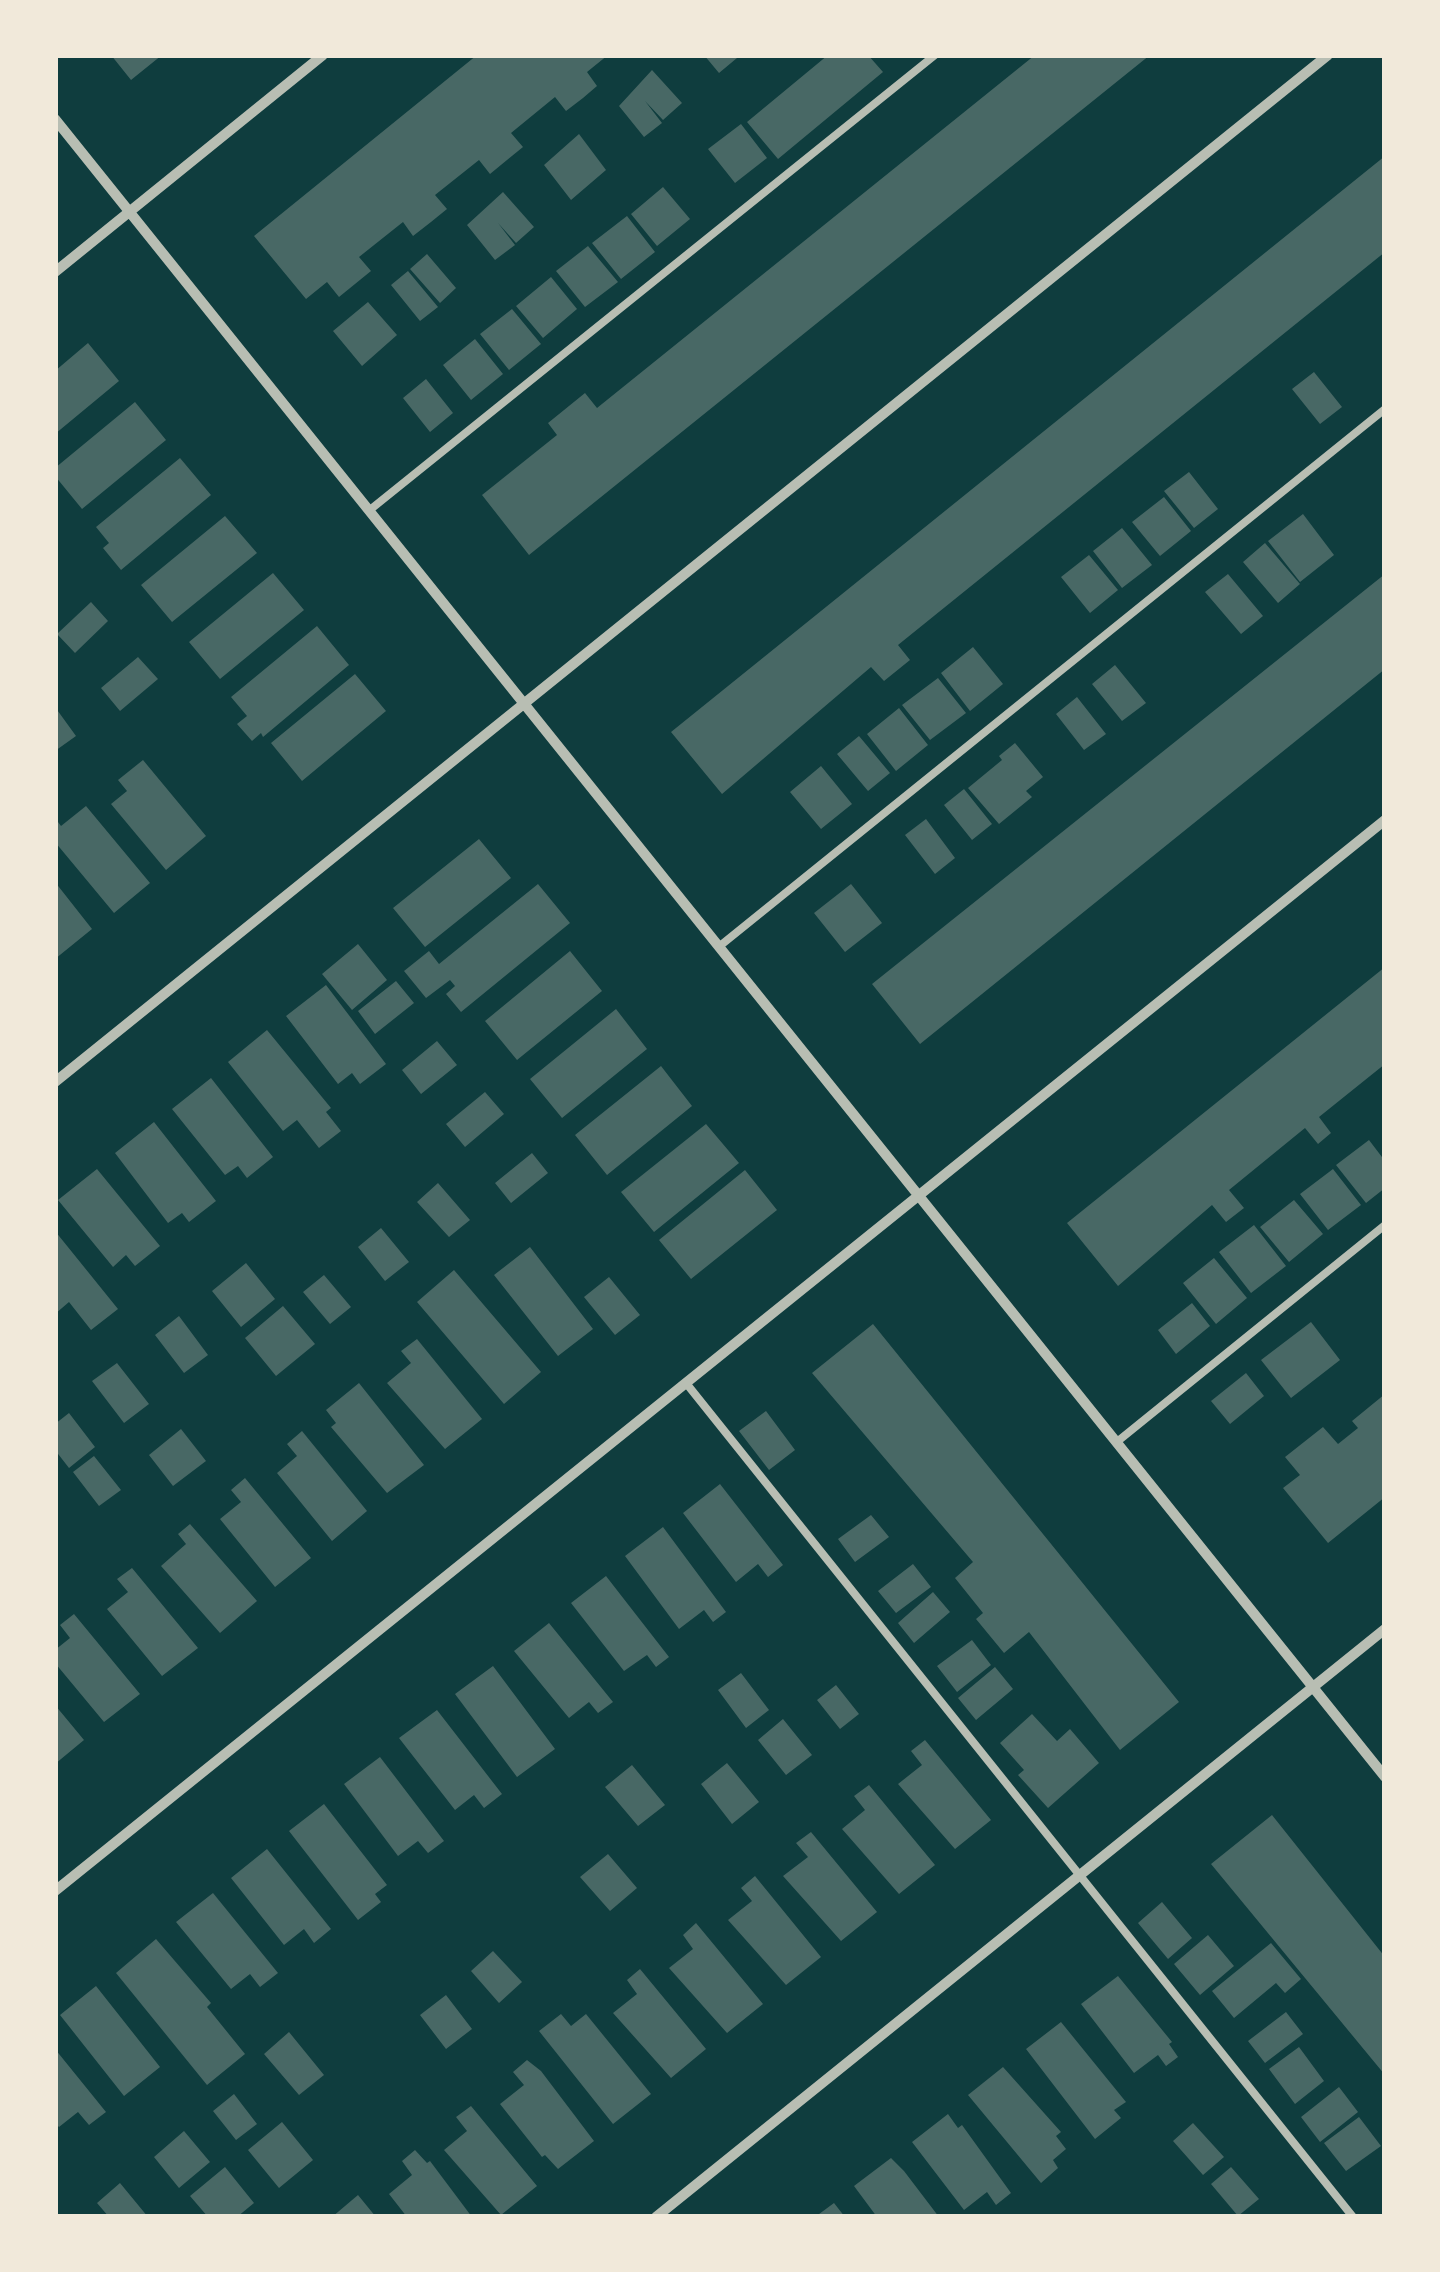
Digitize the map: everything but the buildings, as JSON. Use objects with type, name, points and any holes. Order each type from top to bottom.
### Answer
[{"type":"street","points":[[55,272],[324,55]]},
{"type":"street","points":[[55,1082],[1328,55]]},
{"type":"street","points":[[55,119],[722,945],[1385,1777]]},
{"type":"street","points":[[55,1892],[1385,820]]},
{"type":"street","points":[[656,2217],[1385,1629]]},
{"type":"lane","points":[[371,509],[935,55]]},
{"type":"lane","points":[[722,945],[1385,410]]},
{"type":"lane","points":[[1118,1441],[1385,1224]]},
{"type":"lane","points":[[686,1383],[1354,2217]]}]
